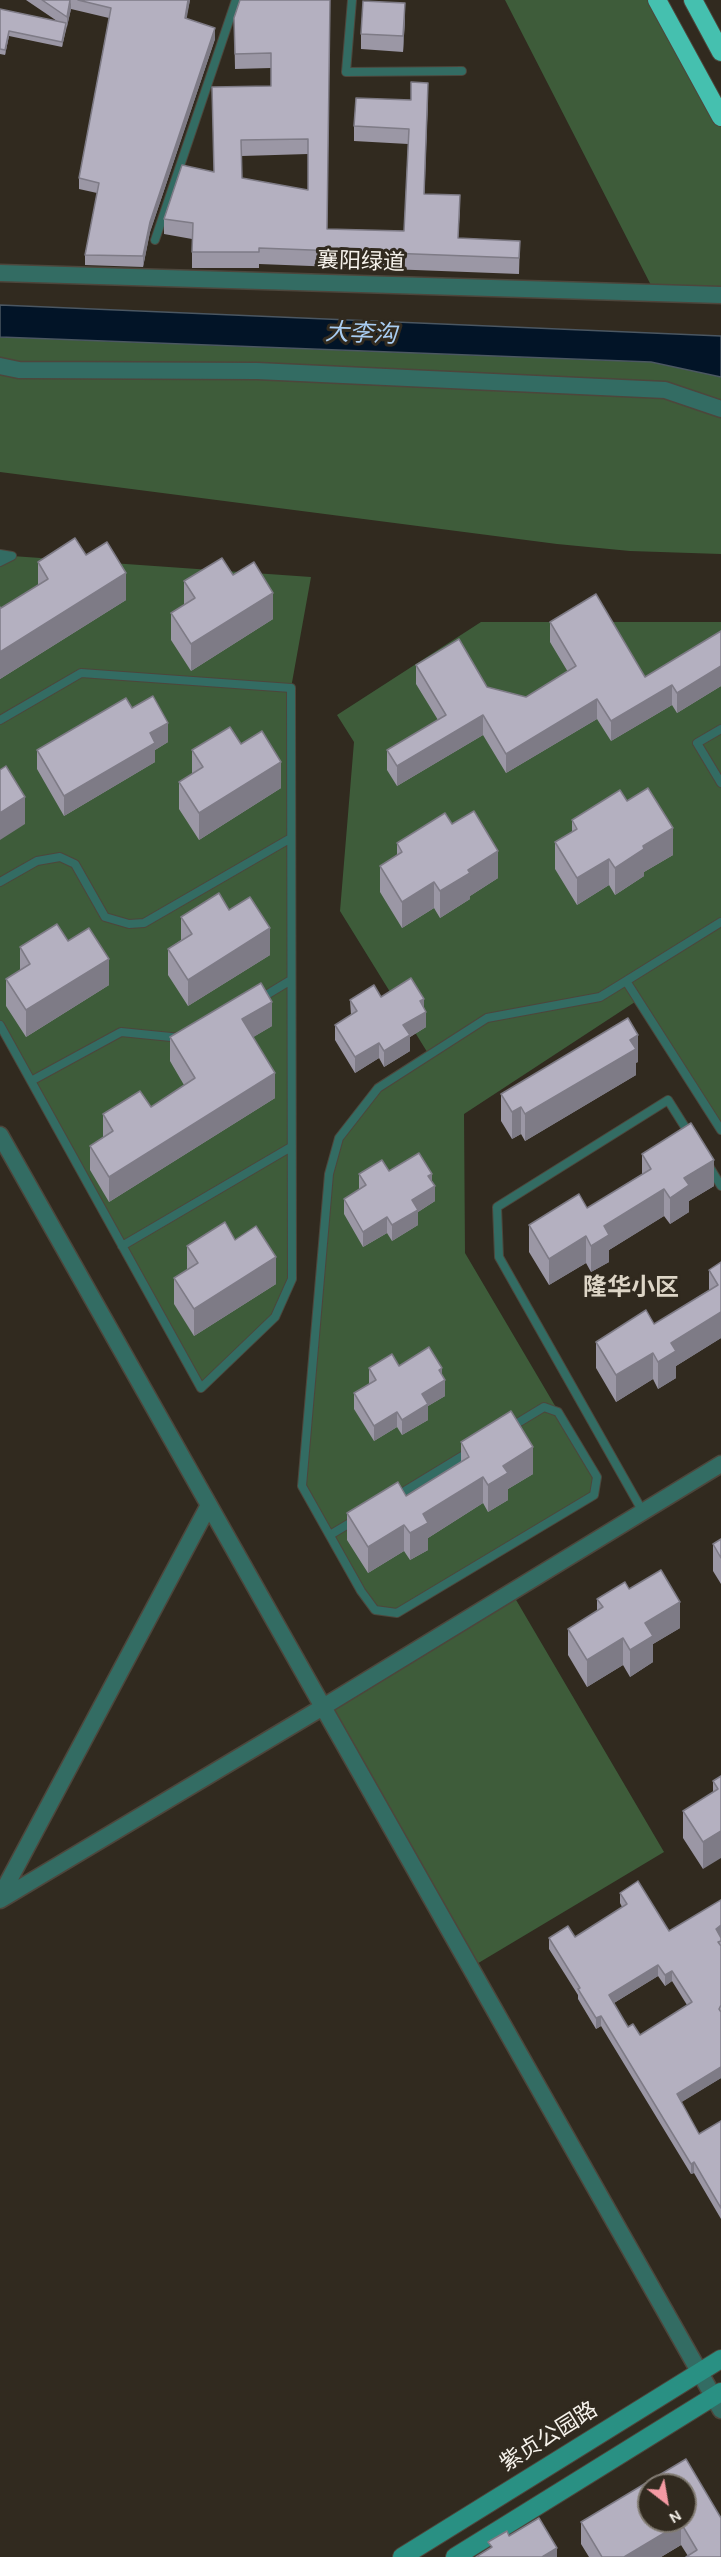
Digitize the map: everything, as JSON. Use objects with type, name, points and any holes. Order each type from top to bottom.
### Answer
[{"type":"highway","points":[[657,0],[721,117]]},
{"type":"highway","points":[[693,0],[721,52]]},
{"type":"street","name":"襄阳绿道","points":[[0,273],[721,295]]},
{"type":"street","points":[[0,366],[19,370],[257,371],[665,390],[721,409]]},
{"type":"street","points":[[0,1135],[699,2373],[718,2399],[455,2557]]},
{"type":"street","points":[[0,1899],[323,1707],[721,1464]]},
{"type":"street","points":[[0,1899],[209,1505]]},
{"type":"street","name":"紫贞公园路","points":[[402,2557],[721,2359]]},
{"type":"lane","points":[[155,240],[236,0]]},
{"type":"lane","points":[[352,0],[346,72],[462,71]]},
{"type":"lane","points":[[0,554],[12,556],[0,562]]},
{"type":"lane","points":[[0,720],[81,674],[291,688],[292,1279],[275,1317],[201,1388],[0,1024]]},
{"type":"lane","points":[[721,729],[698,743],[721,783]]},
{"type":"lane","points":[[0,882],[37,861],[60,857],[75,864],[105,917],[129,924],[144,923],[291,838]]},
{"type":"lane","points":[[503,1432],[544,1407],[558,1412],[597,1477],[594,1495],[397,1613],[375,1610],[361,1591],[302,1486],[329,1174],[339,1138],[378,1088],[487,1018],[600,997],[721,922]]},
{"type":"lane","points":[[252,1004],[291,980]]},
{"type":"lane","points":[[626,981],[721,1130]]},
{"type":"lane","points":[[31,1081],[121,1032],[192,1039]]},
{"type":"lane","points":[[643,1512],[499,1257],[497,1207],[668,1100],[698,1148]]},
{"type":"lane","points":[[122,1246],[291,1147]]},
{"type":"lane","points":[[704,1158],[721,1186]]},
{"type":"lane","points":[[391,1499],[473,1450]]},
{"type":"lane","points":[[330,1535],[360,1517]]},
{"type":"green space","points":[[505,0],[654,0],[721,118],[721,293],[655,293]]},
{"type":"green space","points":[[0,337],[651,362],[721,377],[721,554],[630,551],[557,544],[0,472]]},
{"type":"green space","points":[[12,556],[311,577],[291,688],[292,1279],[275,1317],[201,1388],[0,1025],[0,562]]},
{"type":"green space","points":[[481,622],[721,622],[721,1130],[638,1000],[464,1114],[465,1253],[597,1477],[594,1495],[397,1613],[375,1610],[302,1486],[329,1174],[339,1138],[378,1088],[429,1055],[340,911],[354,742],[337,715]]},
{"type":"green space","points":[[512,1593],[664,1852],[470,1968],[323,1707]]},
{"type":"water","name":"大李沟","points":[[0,305],[721,336],[721,377],[651,362],[0,337]]},
{"type":"building","points":[[42,0],[70,0],[67,17]]},
{"type":"building","points":[[78,0],[188,0],[185,18],[215,28],[150,222],[143,256],[85,255],[99,183],[79,178],[111,8]]},
{"type":"building","points":[[240,0],[330,0],[327,229],[404,231],[409,129],[354,126],[356,98],[411,100],[411,82],[428,83],[424,194],[460,195],[458,238],[520,241],[519,258],[259,248],[259,252],[192,252],[193,223],[164,219],[182,165],[214,172],[212,87],[271,86],[271,53],[235,54],[234,18]],"holes":[[[308,139],[308,190],[242,178],[241,140]]]},
{"type":"building","points":[[363,1],[405,3],[403,36],[361,34]]},
{"type":"building","points":[[0,9],[66,23],[62,42],[9,31],[5,50],[0,49]]},
{"type":"building","points":[[75,538],[86,555],[107,542],[126,573],[0,652],[0,607],[48,579],[38,562]]},
{"type":"building","points":[[222,558],[233,575],[254,562],[273,593],[191,644],[171,613],[195,598],[184,581]]},
{"type":"building","points":[[596,594],[645,677],[721,631],[721,666],[677,693],[672,685],[611,721],[597,699],[506,754],[483,715],[397,766],[387,750],[446,715],[416,665],[459,639],[487,687],[526,697],[576,666],[550,622]]},
{"type":"building","points":[[153,696],[168,723],[150,733],[155,743],[64,796],[37,750],[126,698],[132,708]]},
{"type":"building","points":[[230,727],[241,744],[262,731],[281,762],[199,813],[179,782],[203,767],[192,750]]},
{"type":"building","points":[[6,766],[25,797],[0,813],[0,770]]},
{"type":"building","points":[[648,788],[673,828],[643,846],[644,849],[615,868],[609,859],[577,878],[555,842],[577,829],[572,820],[620,790],[627,801]]},
{"type":"building","points":[[474,811],[498,851],[468,870],[470,873],[440,891],[434,882],[402,902],[380,866],[402,852],[397,843],[445,813],[452,824]]},
{"type":"building","points":[[219,893],[229,910],[250,897],[270,928],[188,980],[168,949],[192,934],[181,917]]},
{"type":"building","points":[[57,924],[68,941],[89,928],[109,959],[26,1010],[6,979],[30,964],[20,947]]},
{"type":"building","points":[[411,978],[424,999],[420,1001],[426,1012],[403,1025],[410,1035],[384,1051],[379,1043],[355,1057],[335,1025],[357,1011],[350,1000],[374,985],[381,997]]},
{"type":"building","points":[[261,983],[272,1002],[242,1019],[275,1073],[109,1177],[90,1146],[113,1131],[103,1114],[140,1091],[151,1107],[195,1078],[170,1037]]},
{"type":"building","points":[[628,1018],[638,1035],[630,1040],[636,1049],[525,1114],[521,1107],[512,1112],[501,1094]]},
{"type":"building","points":[[691,1123],[714,1160],[684,1178],[689,1185],[670,1198],[664,1189],[604,1226],[609,1235],[591,1246],[586,1236],[549,1259],[529,1225],[579,1194],[587,1208],[651,1169],[642,1154]]},
{"type":"building","points":[[419,1153],[432,1174],[428,1176],[435,1186],[412,1200],[418,1210],[392,1225],[387,1217],[363,1232],[344,1199],[366,1185],[359,1174],[382,1160],[389,1171]]},
{"type":"building","points":[[225,1222],[235,1240],[256,1226],[276,1257],[194,1309],[174,1278],[198,1263],[187,1246]]},
{"type":"building","points":[[721,1262],[721,1312],[671,1343],[676,1351],[658,1362],[653,1353],[616,1375],[596,1342],[646,1310],[654,1324],[718,1285],[709,1270]]},
{"type":"building","points":[[429,1347],[442,1368],[439,1370],[445,1380],[422,1394],[428,1404],[402,1420],[397,1412],[374,1426],[354,1393],[376,1380],[369,1368],[392,1354],[399,1366]]},
{"type":"building","points":[[511,1411],[533,1447],[503,1466],[508,1473],[488,1485],[483,1477],[423,1514],[428,1523],[410,1533],[404,1525],[368,1547],[347,1513],[398,1482],[406,1496],[469,1457],[461,1442]]},
{"type":"building","points":[[721,1539],[721,1558],[713,1544]]},
{"type":"building","points":[[661,1570],[680,1602],[645,1623],[653,1636],[630,1650],[623,1638],[587,1660],[568,1629],[603,1607],[597,1599],[625,1582],[629,1589]]},
{"type":"building","points":[[721,1776],[721,1831],[703,1842],[683,1811],[718,1789],[713,1781]]},
{"type":"building","points":[[638,1881],[669,1931],[721,1900],[721,1925],[716,1929],[721,1938],[718,1942],[721,1946],[721,2005],[719,2009],[721,2012],[721,2067],[677,2094],[699,2134],[721,2121],[721,2208],[694,2162],[691,2164],[601,2016],[596,2018],[549,1938],[568,1926],[575,1937],[627,1904],[620,1893]],"holes":[[[658,1965],[665,1975],[672,1971],[692,2002],[640,2035],[633,2024],[628,2027],[609,1995]]]},
{"type":"building","points":[[686,2459],[694,2473],[663,2473]]},
{"type":"building","points":[[697,2478],[721,2518],[721,2557],[686,2557],[697,2550],[687,2533],[697,2533]]},
{"type":"building","points":[[637,2488],[637,2533],[664,2533],[624,2557],[602,2557],[581,2522]]},
{"type":"building","points":[[539,2518],[557,2548],[542,2557],[476,2557],[492,2547],[488,2542],[507,2531],[509,2536]]},
{"type":"district","name":"隆华小区","points":[[631,1288]]}]
